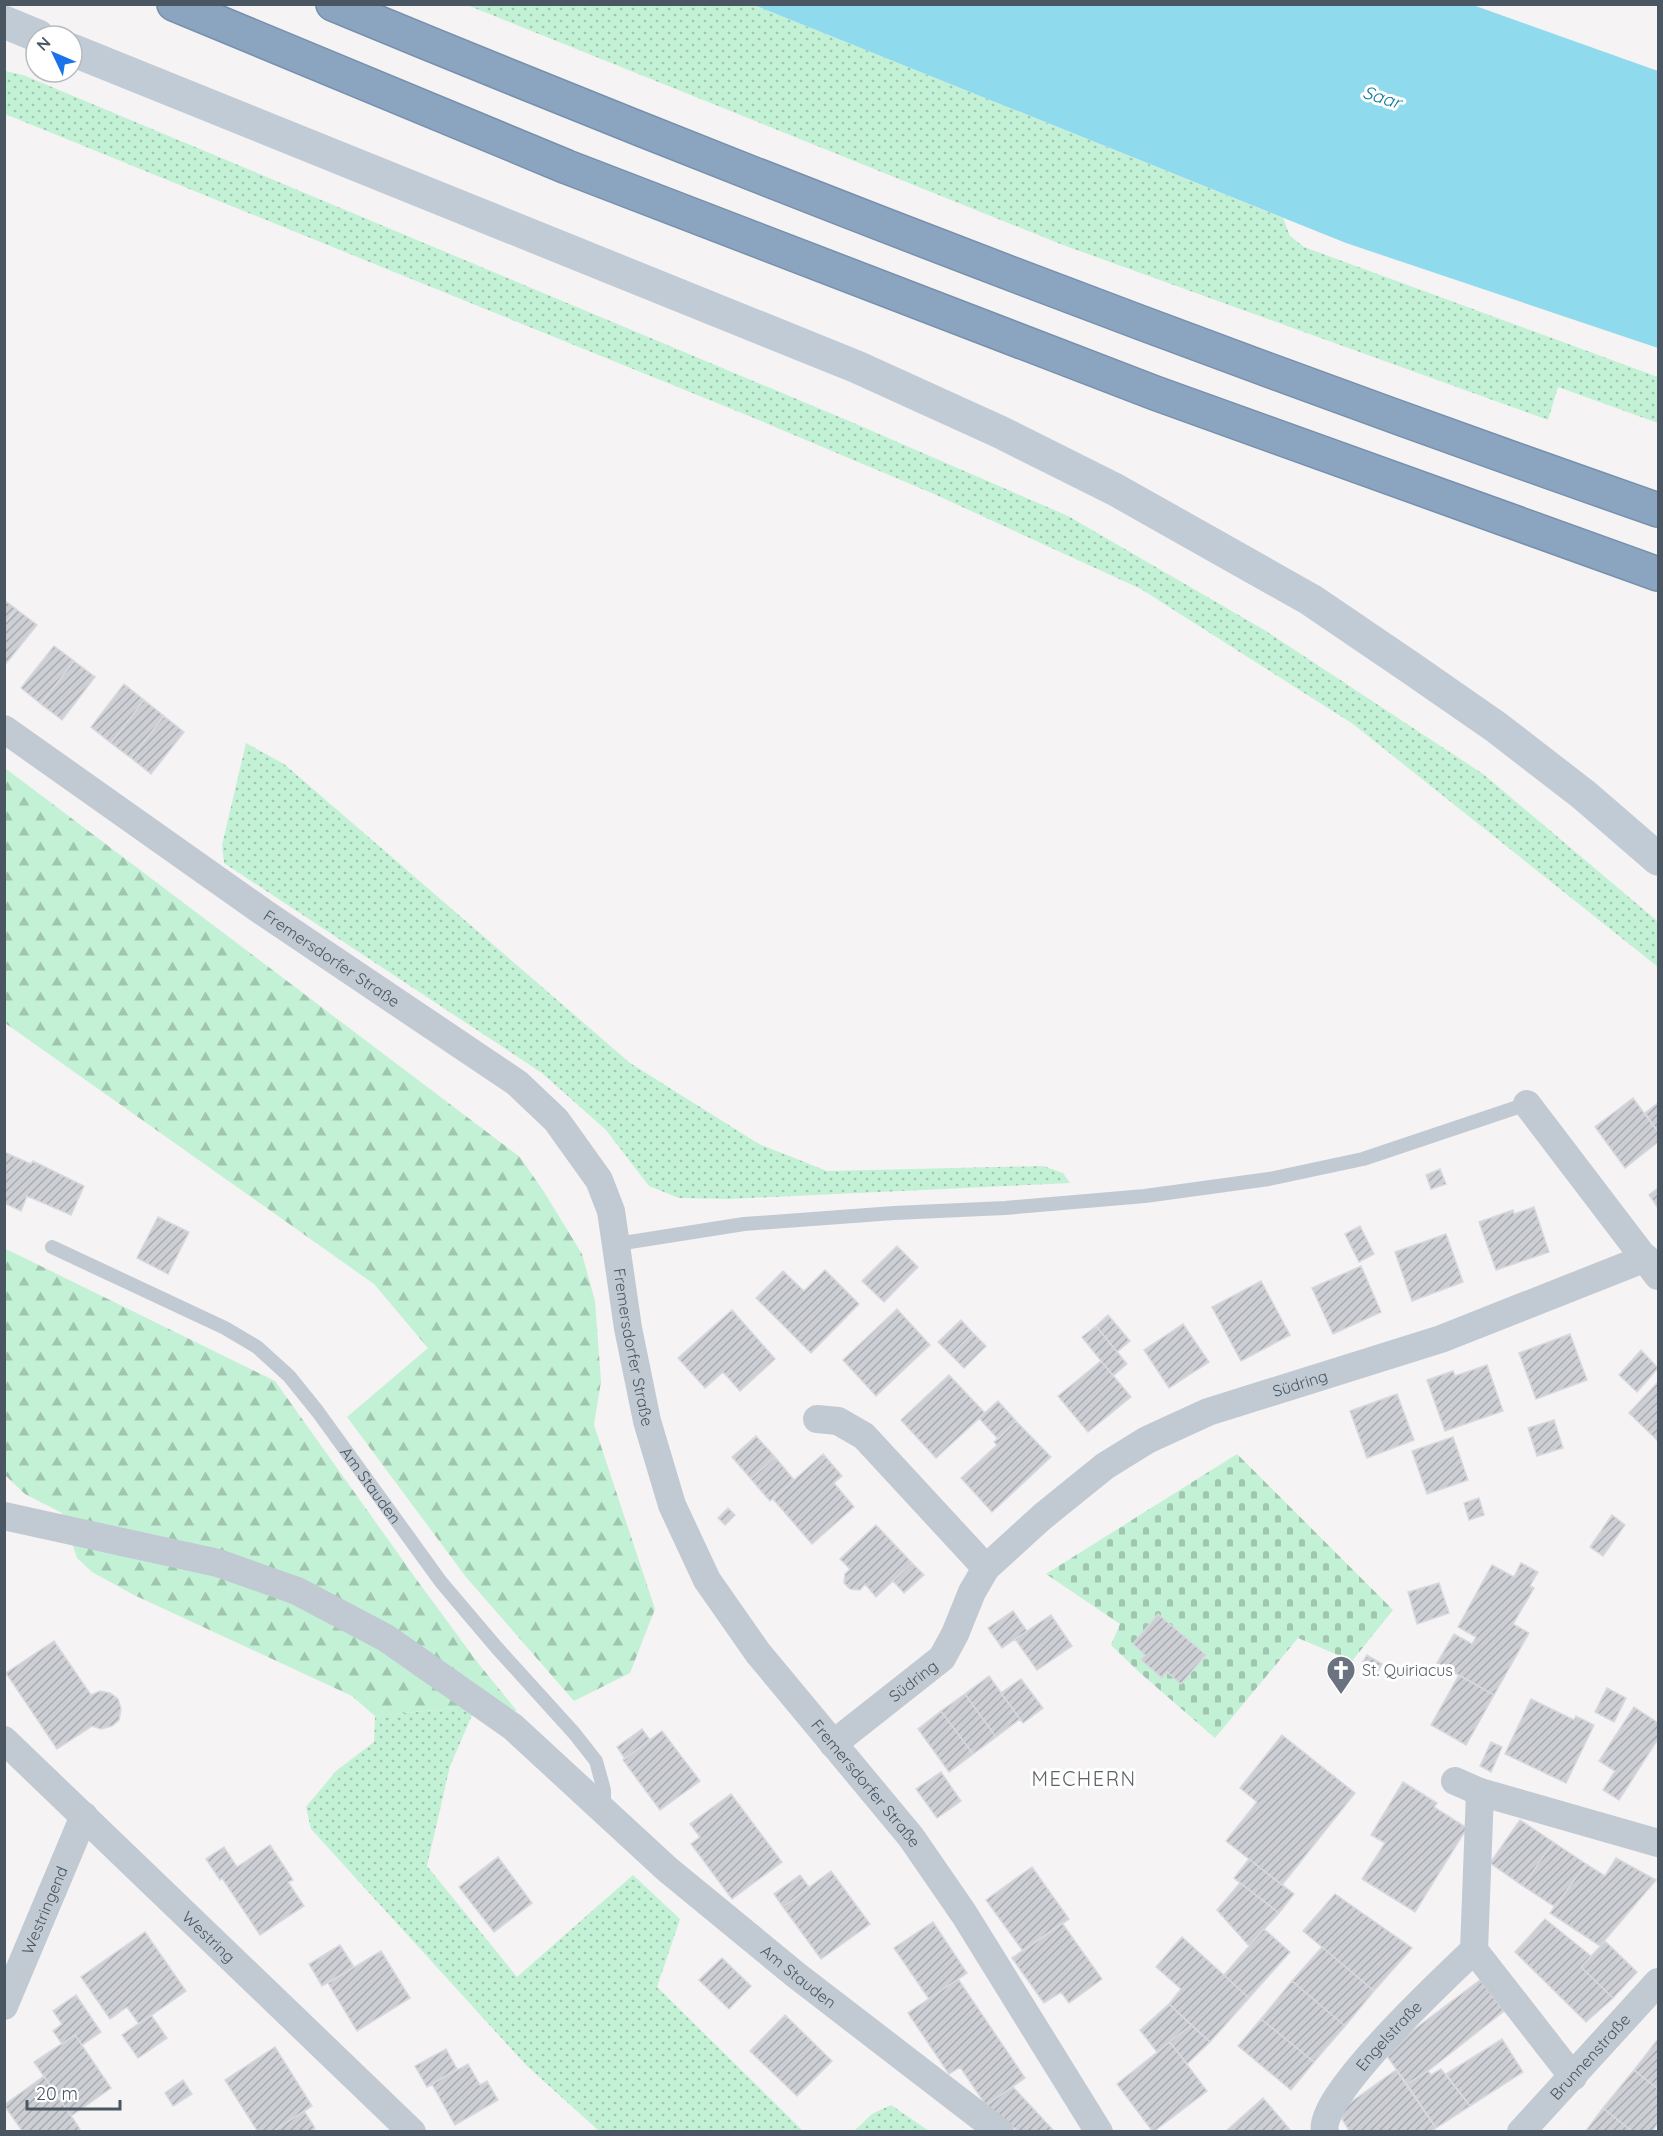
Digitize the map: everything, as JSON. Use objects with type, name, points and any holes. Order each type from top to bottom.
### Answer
[{"type":"highway","points":[[174,4],[567,166],[1144,389],[1659,574]]},
{"type":"highway","points":[[333,4],[589,110],[1165,332],[1659,510]]},
{"type":"main road","points":[[4,22],[24,30]]},
{"type":"main road","points":[[84,55],[857,367],[1000,432],[1116,490],[1311,600],[1496,727],[1584,795],[1659,859]]},
{"type":"street","name":"Fremersdorfer Straße","points":[[4,729],[263,912],[518,1083],[556,1120],[598,1180],[611,1211],[633,1352],[647,1420],[672,1505],[707,1580],[758,1653],[911,1837],[964,1914],[1099,2132]]},
{"type":"street","name":"Südring","points":[[833,1744],[942,1658],[956,1634],[972,1592],[986,1568],[1042,1517],[1106,1466],[1147,1440],[1208,1412],[1441,1339],[1538,1302],[1652,1267],[1527,1104]]},
{"type":"street","points":[[817,1419],[838,1421],[864,1436],[986,1568]]},
{"type":"street","name":"Am Stauden","points":[[4,1516],[218,1563],[297,1591],[386,1638],[513,1727],[667,1869],[787,1967],[1000,2132]]},
{"type":"street","name":"Westring","points":[[4,1740],[412,2132]]},
{"type":"street","points":[[1573,2077],[1474,1950],[1467,1786],[1659,1843]]},
{"type":"street","name":"Westringend","points":[[4,2006],[84,1816]]},
{"type":"street","name":"Engelstraße","points":[[1325,2132],[1324,2127],[1329,2110],[1347,2083],[1382,2041],[1474,1950]]},
{"type":"street","name":"Brunnenstraße","points":[[1521,2132],[1659,1982]]},
{"type":"lane","points":[[617,1244],[744,1224],[1005,1208],[1145,1196],[1269,1179],[1363,1159],[1527,1104]]},
{"type":"lane","name":"Am Stauden","points":[[52,1247],[225,1328],[258,1347],[289,1376],[325,1421],[441,1582],[497,1648],[574,1732],[596,1761],[604,1790],[604,1810]]},
{"type":"green space","points":[[467,5],[754,5],[1283,218],[1290,236],[1304,247],[1658,377],[1658,423],[1558,387],[1548,420],[1063,245]]},
{"type":"green space","points":[[5,71],[24,75],[24,84],[44,84],[849,421],[1068,516],[1266,631],[1483,774],[1656,920],[1658,924],[1658,967],[1353,724],[1141,589],[934,494],[749,416],[5,114]]},
{"type":"green space","points":[[246,743],[284,764],[630,1063],[759,1144],[827,1171],[1043,1166],[1063,1173],[1070,1183],[729,1199],[679,1198],[649,1186],[606,1130],[542,1073],[224,863],[222,845]]},
{"type":"green space","points":[[5,768],[520,1157],[582,1254],[595,1301],[601,1381],[594,1425],[655,1609],[630,1673],[574,1701],[466,1577],[347,1417],[428,1348],[374,1284],[5,1023]]},
{"type":"green space","points":[[4,1248],[275,1381],[419,1583],[517,1711],[476,1706],[375,1716],[352,1696],[134,1595],[92,1572],[77,1558],[62,1513],[25,1494],[5,1475]]},
{"type":"green space","points":[[1237,1454],[1393,1610],[1352,1661],[1298,1638],[1215,1738],[1111,1645],[1120,1624],[1046,1574]]},
{"type":"green space","points":[[476,1706],[450,1766],[427,1866],[517,1977],[633,1875],[680,1919],[657,1987],[803,2131],[599,2131],[526,2065],[311,1829],[306,1807],[336,1771],[374,1742],[375,1716]]},
{"type":"green space","points":[[891,2105],[929,2131],[854,2131],[872,2114]]},
{"type":"water","name":"Saar","points":[[754,5],[1473,5],[1658,71],[1658,348],[1346,243]]},
{"type":"building","points":[[4,600],[16,609],[4,624]]},
{"type":"building","points":[[16,609],[37,625],[4,666],[4,624]]},
{"type":"building","points":[[54,646],[74,661],[41,704],[21,688]]},
{"type":"building","points":[[74,661],[95,677],[62,720],[41,704]]},
{"type":"building","points":[[124,684],[144,700],[111,743],[91,727]]},
{"type":"building","points":[[144,700],[164,716],[131,758],[111,743]]},
{"type":"building","points":[[164,716],[184,732],[151,774],[131,758]]},
{"type":"building","points":[[1633,1098],[1658,1132],[1658,1142],[1625,1168],[1595,1127]]},
{"type":"building","points":[[1658,1103],[1658,1132],[1645,1113]]},
{"type":"building","points":[[4,1152],[31,1164],[33,1161],[84,1186],[71,1215],[27,1196],[21,1211],[4,1203]]},
{"type":"building","points":[[1440,1169],[1446,1184],[1431,1189],[1426,1175]]},
{"type":"building","points":[[1658,1188],[1658,1208],[1649,1195]]},
{"type":"building","points":[[1534,1207],[1549,1252],[1496,1270],[1479,1222],[1513,1210],[1514,1214]]},
{"type":"building","points":[[158,1217],[189,1232],[168,1274],[137,1258]]},
{"type":"building","points":[[1360,1226],[1374,1254],[1359,1262],[1345,1234]]},
{"type":"building","points":[[1446,1234],[1463,1282],[1412,1301],[1395,1252]]},
{"type":"building","points":[[897,1246],[918,1267],[884,1302],[862,1281]]},
{"type":"building","points":[[1361,1266],[1381,1312],[1333,1334],[1312,1288]]},
{"type":"building","points":[[825,1270],[859,1304],[811,1353],[756,1298],[783,1271],[804,1291]]},
{"type":"building","points":[[1261,1281],[1290,1335],[1241,1361],[1212,1307]]},
{"type":"building","points":[[897,1309],[930,1345],[876,1396],[843,1360]]},
{"type":"building","points":[[732,1310],[775,1359],[740,1391],[723,1372],[705,1388],[678,1358]]},
{"type":"building","points":[[1108,1315],[1130,1341],[1117,1352],[1096,1326]]},
{"type":"building","points":[[961,1320],[973,1333],[951,1355],[938,1342]]},
{"type":"building","points":[[1183,1324],[1209,1362],[1169,1388],[1144,1350]]},
{"type":"building","points":[[1096,1326],[1127,1364],[1113,1376],[1082,1337]]},
{"type":"building","points":[[973,1333],[986,1346],[964,1368],[951,1355]]},
{"type":"building","points":[[1570,1334],[1587,1380],[1536,1399],[1519,1353]]},
{"type":"building","points":[[1641,1350],[1658,1368],[1637,1392],[1619,1375]]},
{"type":"building","points":[[1101,1361],[1131,1397],[1088,1432],[1058,1396]]},
{"type":"building","points":[[1487,1365],[1503,1411],[1445,1431],[1427,1380],[1453,1371],[1455,1376]]},
{"type":"building","points":[[949,1375],[985,1413],[936,1458],[901,1420]]},
{"type":"building","points":[[1658,1382],[1658,1441],[1629,1413]]},
{"type":"building","points":[[1397,1394],[1414,1440],[1367,1458],[1350,1411]]},
{"type":"building","points":[[998,1401],[1016,1421],[998,1439],[979,1418]]},
{"type":"building","points":[[1554,1420],[1563,1448],[1537,1456],[1528,1428]]},
{"type":"building","points":[[1016,1421],[1051,1457],[992,1512],[961,1478],[997,1445],[994,1442]]},
{"type":"building","points":[[756,1436],[775,1457],[751,1479],[732,1457]]},
{"type":"building","points":[[1453,1437],[1468,1480],[1427,1494],[1412,1451]]},
{"type":"building","points":[[823,1454],[842,1476],[834,1483],[854,1507],[812,1544],[773,1499]]},
{"type":"building","points":[[775,1457],[794,1480],[770,1501],[751,1479]]},
{"type":"building","points":[[1479,1498],[1484,1515],[1469,1520],[1464,1503]]},
{"type":"building","points":[[728,1508],[735,1515],[725,1525],[718,1518]]},
{"type":"building","points":[[1612,1515],[1625,1525],[1603,1556],[1590,1547]]},
{"type":"building","points":[[876,1525],[912,1563],[876,1597],[865,1584],[860,1590],[850,1589],[844,1583],[845,1574],[850,1569],[840,1559]]},
{"type":"building","points":[[912,1563],[924,1575],[904,1593],[893,1581]]},
{"type":"building","points":[[1521,1563],[1538,1572],[1530,1586],[1534,1588],[1513,1624],[1529,1633],[1494,1695],[1437,1663],[1454,1634],[1472,1644],[1476,1637],[1458,1627],[1492,1565],[1514,1577]]},
{"type":"building","points":[[1439,1583],[1449,1613],[1417,1624],[1408,1592]]},
{"type":"building","points":[[1013,1611],[1027,1631],[1002,1648],[988,1628]]},
{"type":"building","points":[[1158,1614],[1206,1655],[1181,1684],[1167,1672],[1162,1678],[1141,1660],[1145,1655],[1133,1644]]},
{"type":"building","points":[[1051,1615],[1072,1646],[1037,1670],[1015,1639]]},
{"type":"building","points":[[54,1641],[91,1695],[100,1691],[110,1693],[118,1699],[121,1709],[119,1720],[112,1726],[101,1729],[92,1726],[57,1749],[6,1673]]},
{"type":"building","points":[[1367,1655],[1382,1664],[1376,1674],[1361,1665]]},
{"type":"building","points":[[1459,1675],[1494,1695],[1466,1745],[1431,1725]]},
{"type":"building","points":[[989,1676],[1020,1719],[996,1737],[965,1694]]},
{"type":"building","points":[[1021,1679],[1043,1708],[1023,1723],[1001,1693]]},
{"type":"building","points":[[1607,1688],[1626,1698],[1614,1722],[1595,1712]]},
{"type":"building","points":[[965,1694],[996,1737],[973,1754],[941,1711]]},
{"type":"building","points":[[1531,1699],[1574,1720],[1576,1716],[1594,1725],[1566,1783],[1505,1754]]},
{"type":"building","points":[[1634,1707],[1658,1723],[1658,1739],[1619,1800],[1603,1790],[1615,1771],[1599,1761]]},
{"type":"building","points":[[941,1711],[973,1754],[949,1772],[918,1729]]},
{"type":"building","points":[[642,1729],[650,1740],[625,1759],[617,1747]]},
{"type":"building","points":[[662,1731],[700,1781],[660,1810],[623,1760]]},
{"type":"building","points":[[1282,1735],[1355,1793],[1282,1885],[1226,1841],[1257,1802],[1240,1788]]},
{"type":"building","points":[[1491,1742],[1502,1747],[1491,1772],[1480,1766]]},
{"type":"building","points":[[941,1772],[961,1801],[937,1818],[916,1789]]},
{"type":"building","points":[[1403,1782],[1437,1803],[1434,1807],[1467,1828],[1415,1912],[1362,1879],[1385,1843],[1371,1835]]},
{"type":"building","points":[[731,1794],[782,1862],[732,1899],[691,1844],[700,1837],[690,1824]]},
{"type":"building","points":[[1520,1820],[1553,1842],[1523,1886],[1490,1863]]},
{"type":"building","points":[[1553,1842],[1586,1864],[1555,1907],[1523,1886]]},
{"type":"building","points":[[270,1845],[293,1880],[288,1882],[304,1906],[260,1935],[222,1878],[220,1880],[206,1859],[224,1847],[237,1867]]},
{"type":"building","points":[[498,1857],[532,1903],[494,1932],[459,1887]]},
{"type":"building","points":[[1616,1858],[1656,1880],[1600,1946],[1550,1913],[1586,1864],[1605,1876]]},
{"type":"building","points":[[1249,1859],[1294,1894],[1279,1913],[1234,1878]]},
{"type":"building","points":[[1032,1867],[1069,1919],[1023,1951],[986,1900]]},
{"type":"building","points":[[831,1871],[870,1924],[821,1959],[783,1907]]},
{"type":"building","points":[[800,1875],[809,1887],[783,1907],[774,1894]]},
{"type":"building","points":[[1240,1883],[1279,1913],[1249,1946],[1217,1910]]},
{"type":"building","points":[[1335,1894],[1412,1948],[1374,1991],[1303,1931]]},
{"type":"building","points":[[1545,1919],[1591,1956],[1581,1967],[1613,1998],[1586,2022],[1515,1952]]},
{"type":"building","points":[[933,1922],[967,1973],[929,1999],[894,1948]]},
{"type":"building","points":[[1062,1923],[1102,1979],[1069,2003],[1061,1992],[1044,2003],[1012,1958]]},
{"type":"building","points":[[1264,1929],[1290,1952],[1249,1998],[1224,1975]]},
{"type":"building","points":[[145,1932],[186,1991],[139,2024],[127,2007],[110,2019],[81,1977]]},
{"type":"building","points":[[1182,1937],[1249,1998],[1210,2042],[1169,2004],[1181,1989],[1156,1967]]},
{"type":"building","points":[[1605,1941],[1637,1972],[1613,1998],[1581,1967]]},
{"type":"building","points":[[340,1945],[354,1967],[322,1986],[309,1964]]},
{"type":"building","points":[[1322,1947],[1374,1991],[1345,2026],[1292,1981]]},
{"type":"building","points":[[381,1951],[410,1998],[357,2031],[328,1983]]},
{"type":"building","points":[[722,1958],[751,1986],[729,2009],[699,1980]]},
{"type":"building","points":[[958,1979],[1025,2078],[986,2105],[960,2067],[949,2074],[908,2013]]},
{"type":"building","points":[[1480,1980],[1504,2011],[1428,2071],[1407,2084],[1384,2052]]},
{"type":"building","points":[[1292,1981],[1345,2026],[1314,2062],[1261,2019]]},
{"type":"building","points":[[76,1995],[101,2032],[82,2045],[75,2035],[62,2044],[53,2031],[62,2024],[53,2011]]},
{"type":"building","points":[[1169,2004],[1191,2025],[1157,2052],[1140,2030]]},
{"type":"building","points":[[151,2015],[167,2038],[138,2058],[122,2035]]},
{"type":"building","points":[[785,2015],[832,2061],[797,2096],[750,2051]]},
{"type":"building","points":[[1261,2019],[1314,2062],[1291,2090],[1238,2046]]},
{"type":"building","points":[[1191,2025],[1210,2042],[1187,2064],[1170,2042]]},
{"type":"building","points":[[75,2035],[111,2088],[71,2116],[34,2062]]},
{"type":"building","points":[[1502,2039],[1523,2072],[1470,2106],[1446,2074]]},
{"type":"building","points":[[1658,2039],[1658,2089],[1634,2070]]},
{"type":"building","points":[[1170,2042],[1207,2091],[1153,2132],[1117,2084]]},
{"type":"building","points":[[275,2047],[312,2106],[272,2132],[258,2132],[225,2080]]},
{"type":"building","points":[[446,2049],[457,2069],[427,2087],[415,2066]]},
{"type":"building","points":[[468,2064],[480,2085],[487,2081],[498,2100],[455,2125],[432,2084]]},
{"type":"building","points":[[1441,2069],[1470,2106],[1436,2128],[1407,2084],[1428,2071],[1431,2075]]},
{"type":"building","points":[[1396,2070],[1436,2128],[1430,2132],[1350,2132],[1342,2119],[1344,2107]]},
{"type":"building","points":[[1634,2070],[1658,2089],[1658,2123],[1652,2132],[1633,2132],[1603,2108]]},
{"type":"building","points":[[44,2076],[80,2129],[77,2132],[23,2132],[4,2105]]},
{"type":"building","points":[[183,2080],[192,2094],[173,2106],[165,2093]]},
{"type":"building","points":[[1013,2087],[1055,2132],[1019,2132],[986,2105]]},
{"type":"building","points":[[1263,2098],[1292,2132],[1225,2132]]},
{"type":"building","points":[[1603,2108],[1633,2132],[1585,2132]]},
{"type":"building","points":[[304,2111],[315,2128],[310,2132],[272,2132]]},
{"type":"place","name":"St. Quiriacus","points":[[1341,1696]]},
{"type":"district","name":"MECHERN","points":[[1084,1778]]}]
